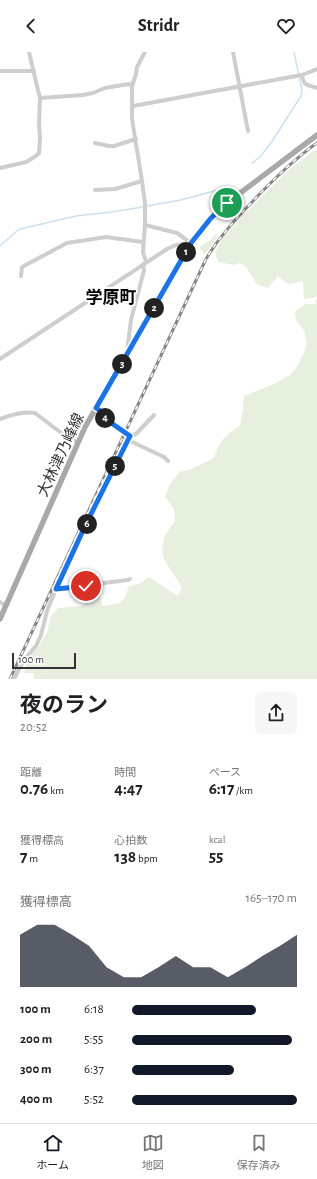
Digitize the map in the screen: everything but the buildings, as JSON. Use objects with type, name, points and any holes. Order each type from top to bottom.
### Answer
[{"type":"main road","name":"大林津乃峰線","points":[[0,620],[85,427],[191,243],[211,218],[227,203],[317,135]]},
{"type":"street","points":[[0,168],[26,162],[38,153],[40,138],[38,123],[40,98],[29,52]]},
{"type":"street","points":[[127,355],[131,320],[145,263],[143,242],[145,204],[132,119],[132,86],[137,67],[145,52]]},
{"type":"street","points":[[233,52],[248,131]]},
{"type":"street","points":[[133,106],[300,75],[317,70]]},
{"type":"street","points":[[0,71],[34,71]]},
{"type":"street","points":[[300,75],[303,83],[317,88]]},
{"type":"street","points":[[40,98],[83,95],[105,88],[129,84],[132,86]]},
{"type":"street","points":[[95,143],[114,146],[136,139]]},
{"type":"street","points":[[95,190],[115,189],[142,181]]},
{"type":"street","points":[[145,225],[177,233],[191,243]]},
{"type":"street","points":[[21,276],[22,267],[67,242],[106,237],[143,242]]},
{"type":"street","points":[[0,359],[172,246],[183,243],[191,243]]},
{"type":"street","points":[[96,408],[107,420],[129,438],[168,460]]},
{"type":"street","points":[[0,419],[18,414],[31,412],[35,413],[64,435],[78,443]]},
{"type":"street","points":[[14,679],[24,660],[36,646],[41,636],[47,611],[56,589],[86,524],[129,438],[136,434],[154,415]]},
{"type":"street","points":[[56,589],[130,579]]},
{"type":"street","points":[[0,602],[6,606]]},
{"type":"green space","points":[[317,150],[317,297],[304,299],[303,281],[288,284],[278,276],[268,288],[257,284],[245,266],[239,263],[234,265],[218,262],[215,253],[223,237],[263,195],[289,170],[313,151]]},
{"type":"green space","points":[[216,234],[218,236],[205,254],[200,249],[201,246]]},
{"type":"green space","points":[[317,297],[317,679],[34,679],[33,673],[24,673],[27,660],[39,646],[47,632],[51,616],[58,608],[82,606],[99,595],[103,606],[118,603],[125,597],[129,586],[141,583],[149,577],[178,596],[182,587],[164,560],[162,550],[164,537],[175,521],[174,509],[165,496],[169,486],[179,472],[189,470],[214,458],[223,439],[230,432],[240,426],[244,396],[274,384],[290,375],[297,367],[307,346],[304,330],[296,321],[295,312],[305,304],[315,304]]},
{"type":"waterway","points":[[252,163],[260,157],[273,140],[301,96],[302,90],[294,52]]},
{"type":"waterway","points":[[147,206],[181,200],[218,190]]},
{"type":"waterway","points":[[0,246],[20,229],[76,216],[143,207]]},
{"type":"railway","points":[[10,679],[206,259],[222,236],[268,185],[317,143]]},
{"type":"district","name":"学原町","points":[[111,297]]},
{"type":"route","points":[[86,586],[56,589],[86,524],[130,436],[107,420],[96,408],[191,243],[211,218],[227,203]]}]
